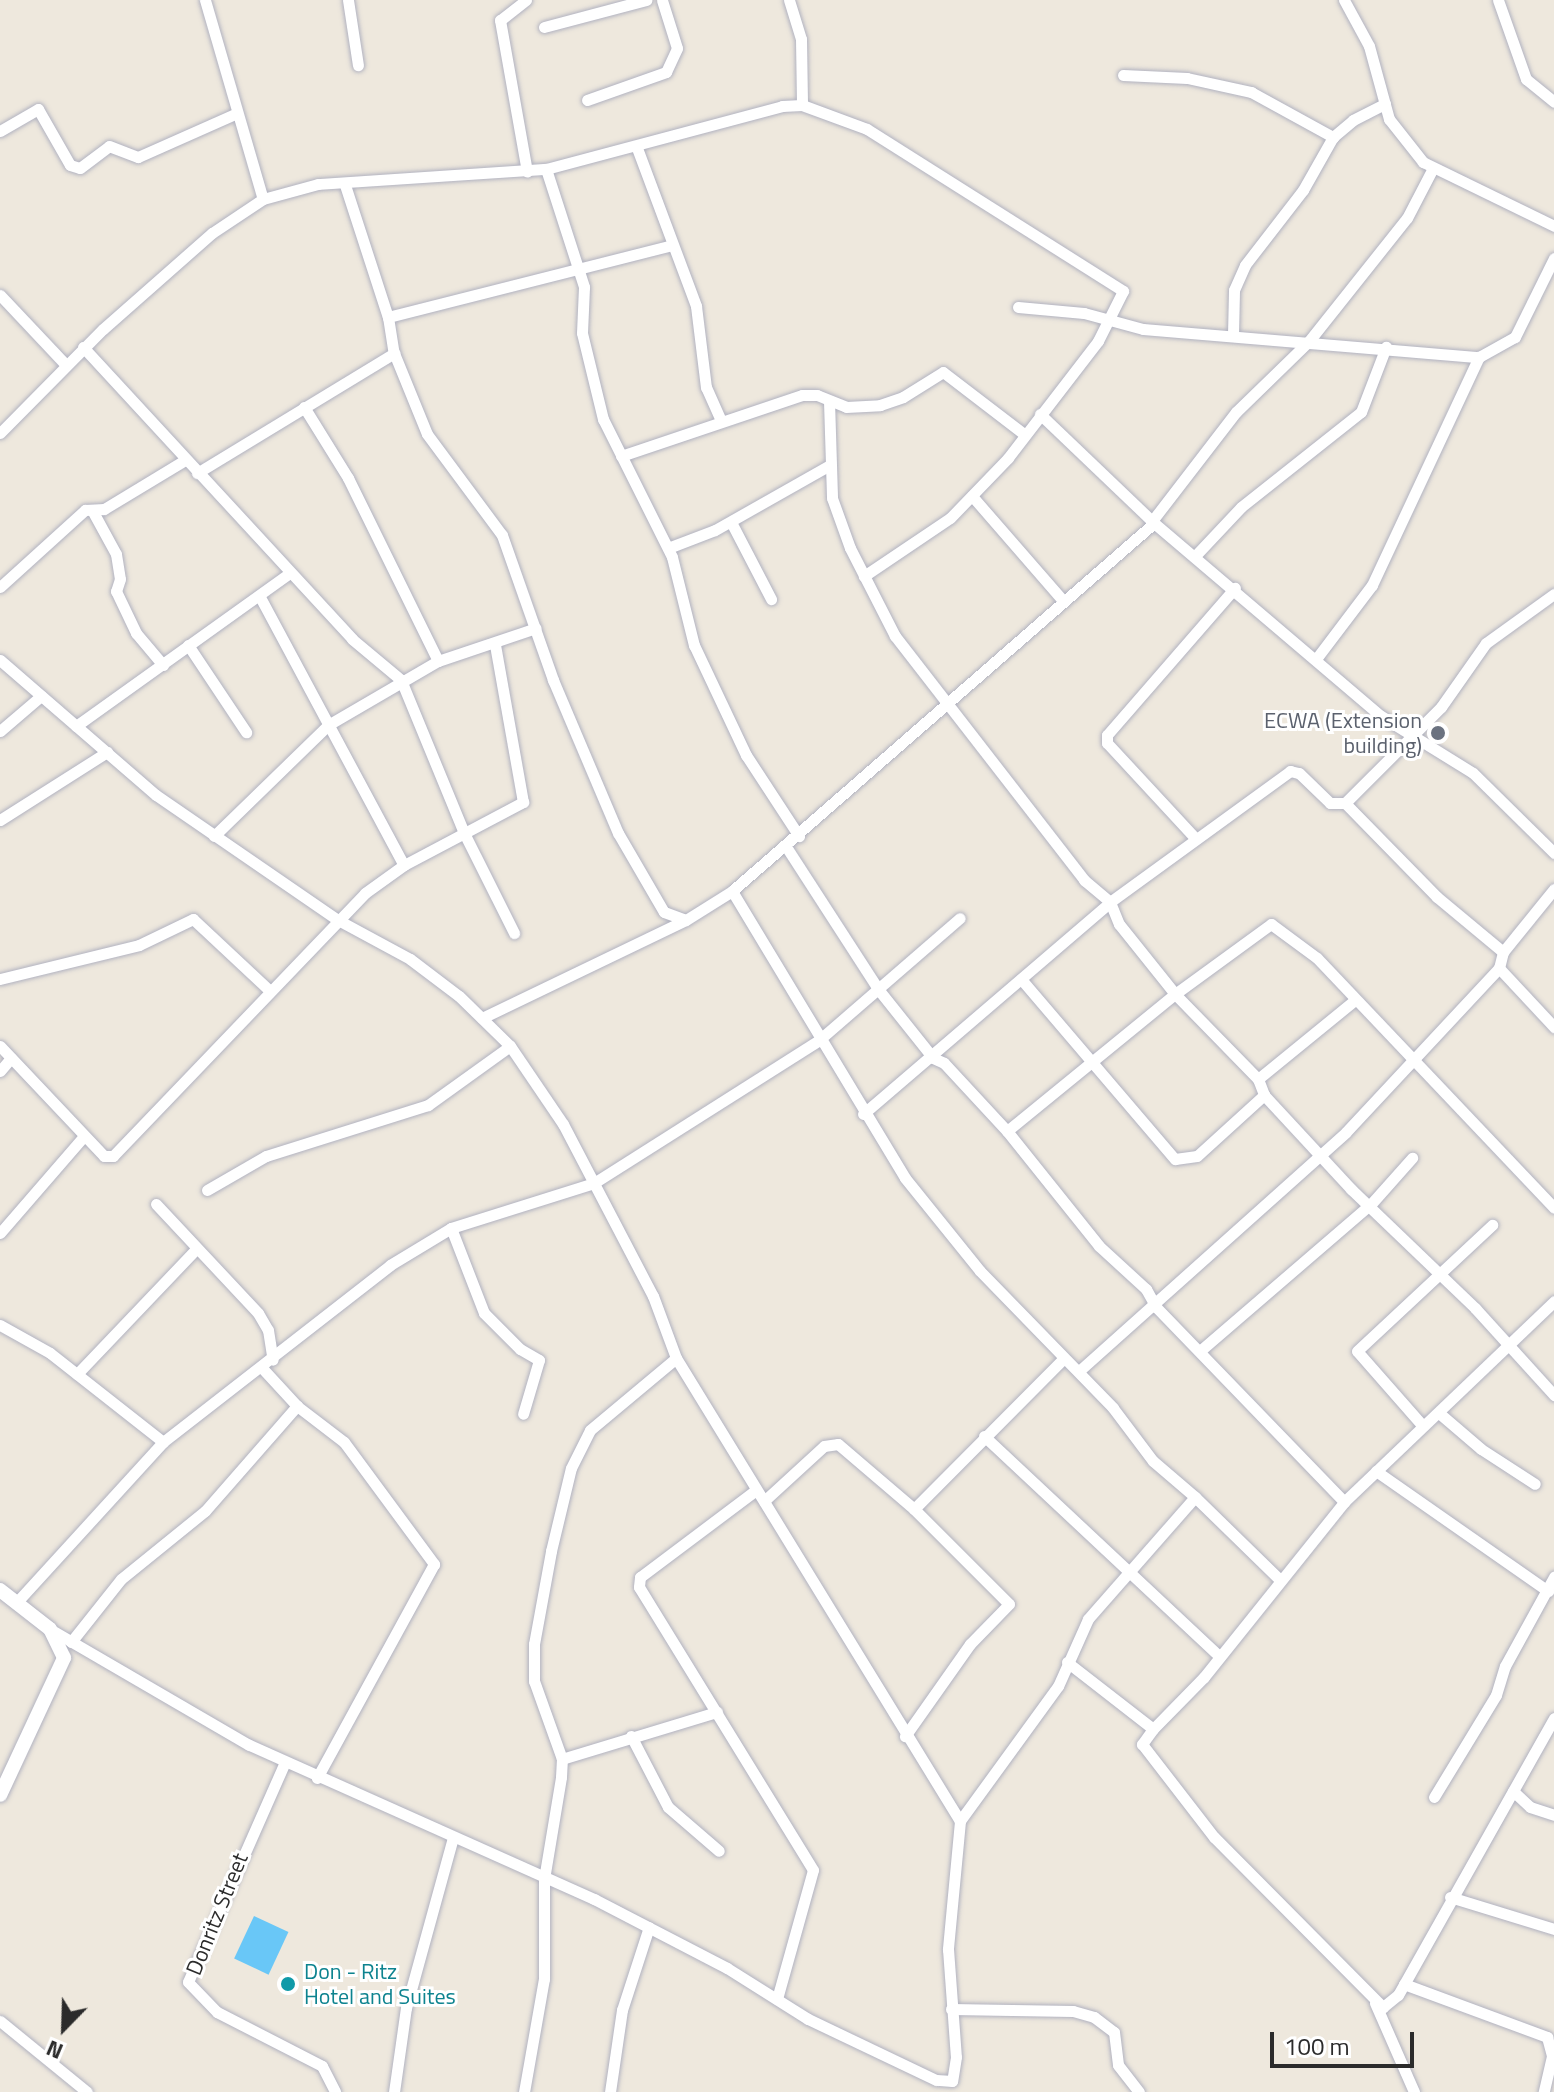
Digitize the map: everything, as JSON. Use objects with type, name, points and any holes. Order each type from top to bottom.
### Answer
[{"type":"street","points":[[205,0],[235,114],[263,199]]},
{"type":"street","points":[[348,0],[358,65]]},
{"type":"street","points":[[526,0],[500,20],[527,172]]},
{"type":"street","points":[[544,27],[646,0]]},
{"type":"street","points":[[587,100],[666,72],[677,48],[662,0]]},
{"type":"street","points":[[789,0],[801,39],[802,105]]},
{"type":"street","points":[[1344,0],[1369,46],[1389,119],[1433,168],[1554,226]]},
{"type":"street","points":[[1498,0],[1526,79],[1554,102]]},
{"type":"street","points":[[1123,75],[1187,78],[1259,94],[1333,137]]},
{"type":"street","points":[[1233,335],[1236,279],[1303,190],[1333,137],[1353,120],[1385,104]]},
{"type":"street","points":[[0,433],[83,347],[212,233],[263,199],[294,188],[546,169],[637,148],[782,106],[802,105],[867,129],[1045,245],[1121,286],[1111,319],[1025,435],[972,496],[898,558],[864,576]]},
{"type":"street","points":[[0,131],[38,109],[70,165],[80,168],[109,146],[138,157],[235,114]]},
{"type":"street","points":[[637,148],[696,306],[706,387],[721,420]]},
{"type":"street","points":[[482,1018],[686,920],[732,891],[799,836],[945,701],[1064,602],[1153,522],[1236,412],[1309,341],[1407,218],[1433,168]]},
{"type":"street","points":[[546,169],[584,287],[588,367],[603,419],[668,548],[683,585],[694,645],[746,755],[799,836]]},
{"type":"street","points":[[345,185],[388,317],[394,353],[427,434],[502,535],[618,833],[664,912],[686,920]]},
{"type":"street","points":[[388,317],[577,266],[672,245]]},
{"type":"street","points":[[1018,307],[1111,319],[1143,329],[1479,357],[1515,337],[1554,258]]},
{"type":"street","points":[[0,295],[65,364]]},
{"type":"street","points":[[83,347],[352,639],[401,680],[464,833],[514,933]]},
{"type":"street","points":[[1195,556],[1241,507],[1361,412],[1386,347]]},
{"type":"street","points":[[197,473],[394,353]]},
{"type":"street","points":[[1316,659],[1372,585],[1479,357]]},
{"type":"street","points":[[621,456],[802,395],[846,407],[880,405],[903,397],[943,372],[1025,435]]},
{"type":"street","points":[[829,401],[828,466],[832,498],[864,576],[895,636],[1084,880],[1110,902],[1119,924],[1175,994],[1258,1079],[1264,1095],[1554,1395]]},
{"type":"street","points":[[304,407],[348,478],[438,661]]},
{"type":"street","points":[[1040,414],[1153,522],[1235,588],[1381,716],[1415,734],[1473,773],[1554,853]]},
{"type":"street","points":[[0,587],[73,519],[92,510],[104,509],[185,460]]},
{"type":"street","points":[[668,548],[731,522],[828,466]]},
{"type":"street","points":[[972,496],[1064,602]]},
{"type":"street","points":[[92,510],[116,554],[120,579],[116,591],[136,633],[163,665]]},
{"type":"street","points":[[731,522],[771,599]]},
{"type":"street","points":[[76,726],[290,573]]},
{"type":"street","points":[[1196,839],[1107,743],[1107,735],[1235,588]]},
{"type":"street","points":[[863,1114],[933,1058],[1110,902],[1290,771],[1299,773],[1330,803],[1345,803],[1415,734],[1486,643],[1554,594]]},
{"type":"street","points":[[260,597],[404,865]]},
{"type":"street","points":[[214,836],[328,725],[438,661],[495,645],[536,628]]},
{"type":"street","points":[[188,645],[246,732]]},
{"type":"street","points":[[0,1046],[84,1136],[111,1157],[338,920],[404,865],[524,799],[495,645]]},
{"type":"street","points":[[0,660],[107,752],[214,836],[338,920],[410,959],[482,1018],[510,1046],[563,1124],[653,1296],[676,1358],[905,1736],[960,1821]]},
{"type":"street","points":[[0,731],[41,696]]},
{"type":"street","points":[[0,820],[107,752]]},
{"type":"street","points":[[1345,803],[1437,897],[1503,952]]},
{"type":"street","points":[[785,845],[878,989],[933,1058],[944,1063],[1007,1131],[1099,1246],[1146,1289],[1156,1307],[1201,1350],[1344,1502]]},
{"type":"street","points":[[1079,1371],[1156,1307],[1211,1250],[1321,1152],[1499,968],[1503,952],[1554,889]]},
{"type":"street","points":[[732,891],[863,1114],[905,1178],[980,1271],[1063,1359],[1079,1371],[1153,1461],[1195,1497],[1278,1578]]},
{"type":"street","points":[[16,1603],[163,1442],[263,1369],[390,1265],[451,1228],[594,1183],[819,1040],[960,918]]},
{"type":"street","points":[[0,979],[139,945],[193,919],[269,990]]},
{"type":"street","points":[[1007,1131],[1175,994],[1271,924],[1317,958],[1410,1060],[1554,1208]]},
{"type":"street","points":[[1499,968],[1554,1027]]},
{"type":"street","points":[[1021,979],[1180,1161],[1197,1156],[1264,1095]]},
{"type":"street","points":[[1258,1079],[1355,1000]]},
{"type":"street","points":[[207,1190],[266,1156],[428,1105],[510,1046]]},
{"type":"street","points":[[0,1071],[11,1058]]},
{"type":"street","points":[[0,1233],[84,1136]]},
{"type":"street","points":[[1201,1350],[1371,1204],[1412,1158]]},
{"type":"street","points":[[156,1204],[258,1313],[268,1330],[273,1360]]},
{"type":"street","points":[[1422,1425],[1357,1351],[1492,1225]]},
{"type":"street","points":[[451,1228],[484,1313],[520,1349],[539,1360],[523,1414]]},
{"type":"street","points":[[77,1374],[196,1249]]},
{"type":"street","points":[[1414,2092],[1375,2003],[1214,1837],[1142,1744],[1220,1657],[1278,1578],[1344,1502],[1554,1301]]},
{"type":"street","points":[[0,1325],[77,1374],[163,1442]]},
{"type":"street","points":[[524,2092],[548,1942],[544,1879],[562,1759],[541,1710],[534,1644],[571,1468],[597,1423],[676,1358]]},
{"type":"street","points":[[914,1509],[1063,1359]]},
{"type":"street","points":[[263,1369],[297,1406],[344,1442],[434,1564],[317,1778]]},
{"type":"street","points":[[0,1795],[75,1645],[121,1579],[205,1511],[297,1406]]},
{"type":"street","points":[[1439,1413],[1481,1449],[1535,1484]]},
{"type":"street","points":[[984,1436],[1220,1657]]},
{"type":"street","points":[[764,1501],[833,1442],[914,1509],[1009,1604],[970,1644],[905,1736]]},
{"type":"street","points":[[1376,1471],[1548,1591]]},
{"type":"street","points":[[756,1490],[640,1577],[644,1601],[717,1712],[813,1870],[777,1999]]},
{"type":"street","points":[[959,2092],[952,2081],[956,2057],[951,2009],[949,1908],[960,1821],[1058,1686],[1088,1619],[1195,1497]]},
{"type":"street","points":[[1434,1797],[1496,1695],[1505,1666],[1554,1577]]},
{"type":"street","points":[[0,1590],[75,1645],[285,1762],[649,1927],[777,1999],[936,2080],[952,2081]]},
{"type":"street","points":[[50,1629],[62,1649],[58,1678]]},
{"type":"street","points":[[1067,1662],[1153,1729]]},
{"type":"street","points":[[562,1759],[717,1712]]},
{"type":"street","points":[[1375,2003],[1389,2003],[1404,1984],[1450,1897],[1554,1718]]},
{"type":"street","points":[[631,1736],[668,1807],[719,1851]]},
{"type":"street","name":"Donritz Street","points":[[285,1762],[188,1982],[217,2012],[322,2066],[335,2092]]},
{"type":"street","points":[[1513,1791],[1530,1807],[1554,1815]]},
{"type":"street","points":[[394,2092],[406,2008],[453,1837]]},
{"type":"street","points":[[1450,1897],[1554,1929]]},
{"type":"street","points":[[610,2092],[622,2010],[649,1927]]},
{"type":"street","points":[[1404,1984],[1547,2037],[1552,2056],[1544,2092]]},
{"type":"street","points":[[951,2009],[1073,2011],[1094,2017],[1114,2032],[1118,2065],[1139,2092]]},
{"type":"street","points":[[0,2021],[87,2092]]},
{"type":"street","points":[[931,2092],[936,2080]]},
{"type":"water","points":[[254,1916],[288,1932],[269,1975],[234,1959]]},
{"type":"place","name":"ECWA (Extension building)","points":[[1438,733]]},
{"type":"place","name":"Don - Ritz Hotel and Suites","points":[[288,1984]]}]
